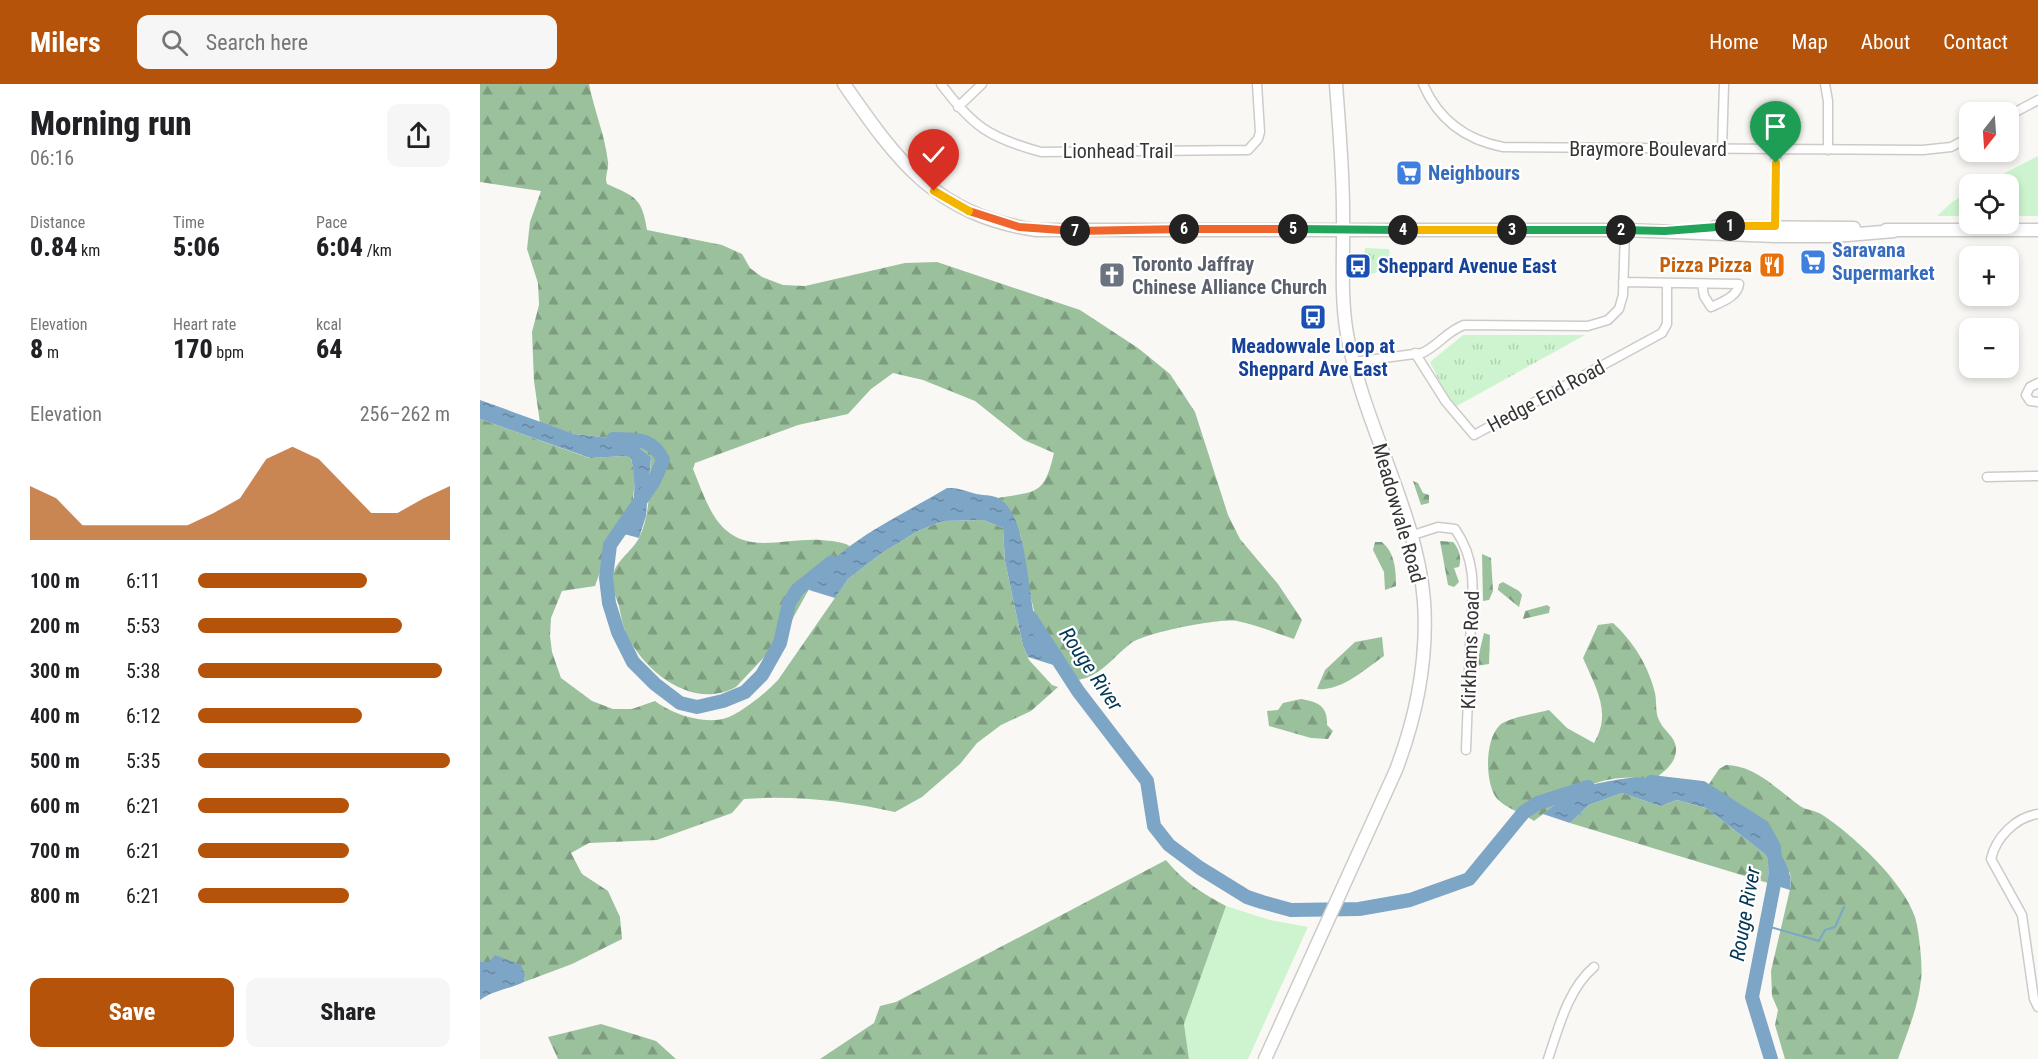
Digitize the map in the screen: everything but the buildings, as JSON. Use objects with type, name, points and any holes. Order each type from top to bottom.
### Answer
[{"type":"main road","points":[[844,84],[883,140],[919,178],[952,203],[1004,224],[1049,231],[2038,230]]},
{"type":"main road","name":"Meadowvale Road","points":[[1265,1059],[1403,750],[1420,688],[1424,648],[1424,600],[1410,536],[1353,362],[1345,310],[1342,175],[1336,84]]},
{"type":"main road","points":[[1256,1059],[1276,1031]]},
{"type":"street","name":"Lionhead Trail","points":[[941,84],[958,106],[986,132],[1013,144],[1041,152],[1248,150],[1258,139],[1260,132],[1257,84]]},
{"type":"street","points":[[958,106],[982,84]]},
{"type":"street","name":"Braymore Boulevard","points":[[1423,84],[1429,98],[1446,120],[1469,136],[1493,145],[1525,148],[1828,150],[1932,149],[1951,147],[1959,143]]},
{"type":"street","points":[[1722,150],[1724,84]]},
{"type":"street","points":[[1825,84],[1828,101],[1828,150]]},
{"type":"street","points":[[2019,110],[2038,100]]},
{"type":"street","points":[[1775,231],[1776,150]]},
{"type":"street","points":[[1353,362],[1430,350],[1451,330],[1464,325],[1598,324],[1608,320],[1619,309],[1623,282],[1625,230]]},
{"type":"street","points":[[1623,282],[1702,284]]},
{"type":"street","name":"Hedge End Road","points":[[1415,353],[1446,402],[1474,435],[1662,333],[1667,324],[1667,284]]},
{"type":"street","points":[[2038,383],[2030,387],[2026,395],[2030,401],[2038,402]]},
{"type":"street","points":[[1987,477],[2038,476]]},
{"type":"street","name":"Kirkhams Road","points":[[1410,536],[1438,526],[1455,529],[1467,550],[1475,594],[1470,639],[1466,750]]},
{"type":"street","points":[[2038,814],[2018,820],[2005,834],[1991,859],[2022,915],[2034,999],[2038,1007]]},
{"type":"street","points":[[1548,1059],[1564,1013],[1582,977],[1594,967]]},
{"type":"green space","points":[[480,84],[589,84],[607,152],[607,184],[636,200],[643,211],[647,230],[722,245],[742,254],[750,268],[762,277],[783,285],[805,286],[905,263],[937,262],[1080,310],[1138,348],[1170,374],[1195,412],[1228,515],[1240,539],[1278,584],[1302,620],[1294,639],[1237,621],[1182,627],[1150,635],[1130,644],[1100,671],[1078,680],[1042,644],[1026,577],[1021,536],[1008,508],[998,498],[1037,489],[1047,477],[1054,453],[1024,440],[975,401],[923,380],[893,373],[871,389],[848,414],[798,425],[695,463],[693,469],[716,520],[735,536],[748,541],[764,543],[828,541],[840,542],[851,547],[819,571],[782,638],[736,687],[720,693],[704,694],[688,691],[659,675],[636,651],[628,637],[612,583],[613,574],[619,562],[636,543],[643,529],[649,498],[651,457],[629,440],[574,434],[540,423],[534,381],[532,332],[539,305],[538,283],[527,249],[530,222],[541,191],[480,182]]},
{"type":"green space","points":[[2038,156],[2038,216],[2019,216],[2019,174],[2003,174]]},
{"type":"green space","points":[[1959,198],[1959,216],[1937,216]]},
{"type":"green space","points":[[1365,248],[1389,249],[1388,260],[1379,271],[1363,274]]},
{"type":"green space","points":[[1463,335],[1585,335],[1455,407],[1446,395],[1430,362]]},
{"type":"green space","points":[[480,419],[589,458],[625,456],[631,458],[635,477],[632,510],[626,532],[605,558],[595,586],[562,591],[551,618],[552,652],[561,678],[592,701],[613,709],[632,709],[655,701],[679,714],[708,720],[726,718],[739,712],[778,680],[848,579],[882,553],[918,531],[943,521],[983,520],[1003,528],[1005,561],[1023,646],[1029,660],[1052,685],[1058,687],[1031,711],[1001,725],[977,743],[960,764],[922,797],[895,812],[820,800],[744,799],[732,813],[657,840],[589,843],[571,853],[582,874],[608,891],[620,917],[622,939],[572,964],[524,982],[525,975],[489,962],[480,962]]},
{"type":"green space","points":[[1413,481],[1418,483],[1423,493],[1429,495],[1429,503],[1421,505]]},
{"type":"green space","points":[[1440,541],[1453,542],[1457,547],[1460,561],[1459,567],[1454,568],[1459,582],[1454,587],[1448,585]]},
{"type":"green space","points":[[1375,542],[1382,542],[1386,546],[1394,562],[1396,586],[1385,590],[1384,572],[1373,550]]},
{"type":"green space","points":[[1482,554],[1491,558],[1493,591],[1489,600],[1483,601]]},
{"type":"green space","points":[[1503,582],[1522,595],[1519,607],[1498,590],[1499,584]]},
{"type":"green space","points":[[1547,605],[1550,607],[1549,613],[1523,619],[1525,611]]},
{"type":"green space","points":[[1613,623],[1633,646],[1649,674],[1655,693],[1658,717],[1676,746],[1674,760],[1655,779],[1618,778],[1589,785],[1534,821],[1508,807],[1495,796],[1488,770],[1491,740],[1495,731],[1504,722],[1549,710],[1567,728],[1594,743],[1602,721],[1602,711],[1597,690],[1583,658],[1598,625]]},
{"type":"green space","points":[[1484,633],[1490,635],[1489,664],[1476,666]]},
{"type":"green space","points":[[1382,637],[1384,656],[1344,683],[1326,689],[1317,689],[1325,670],[1355,642]]},
{"type":"green space","points":[[1301,699],[1324,709],[1327,725],[1333,731],[1328,739],[1311,738],[1269,726],[1267,711],[1278,710],[1283,703]]},
{"type":"green space","points":[[1726,765],[1737,766],[1757,774],[1800,806],[1821,814],[1847,833],[1888,874],[1909,903],[1918,930],[1921,958],[1920,990],[1898,1059],[1785,1059],[1775,1025],[1778,1010],[1772,996],[1771,971],[1791,885],[1790,873],[1705,790],[1719,769]]},
{"type":"green space","points":[[1622,793],[1660,806],[1677,800],[1706,808],[1765,854],[1769,861],[1768,883],[1570,823],[1589,805]]},
{"type":"green space","points":[[1166,860],[1194,886],[1226,906],[1184,1024],[1189,1059],[820,1059],[874,1023],[880,1006],[896,1002]]},
{"type":"green space","points":[[1226,906],[1270,920],[1308,927],[1248,1059],[1189,1059],[1184,1024]]},
{"type":"green space","points":[[601,1024],[656,1041],[676,1059],[558,1059],[548,1037]]},
{"type":"water","points":[[480,400],[574,434],[629,440],[651,457],[646,516],[639,538],[624,534],[631,515],[634,496],[631,458],[625,456],[590,458],[480,419]]},
{"type":"water","points":[[947,488],[997,497],[1010,510],[1018,526],[1023,546],[1037,630],[1045,649],[1066,669],[1028,657],[1023,646],[1005,561],[1003,528],[983,520],[943,521],[918,531],[882,553],[848,579],[835,598],[809,590],[835,558],[852,545]]},
{"type":"water","name":"Rouge River","points":[[1636,777],[1682,788],[1709,790],[1725,798],[1752,820],[1777,848],[1790,877],[1790,890],[1768,883],[1769,861],[1765,854],[1706,808],[1677,800],[1660,806],[1622,793],[1589,805],[1570,823],[1543,814],[1586,787]]},
{"type":"water","points":[[495,955],[521,965],[525,975],[524,982],[480,1000],[480,962],[489,962]]},
{"type":"waterway","name":"Rouge River","points":[[613,439],[642,441],[654,447],[663,460],[654,481],[610,545],[606,578],[609,603],[618,632],[633,662],[655,684],[680,703],[697,707],[723,701],[745,692],[762,675],[780,643],[789,603],[797,590],[832,562]]},
{"type":"waterway","name":"Rouge River","points":[[1030,617],[1078,691],[1147,781],[1154,826],[1169,845],[1200,868],[1247,897],[1262,902],[1291,910],[1359,909],[1410,900],[1469,879],[1524,812],[1538,803],[1588,787]]},
{"type":"waterway","name":"Rouge River","points":[[1651,782],[1702,788],[1763,827],[1774,847],[1776,874],[1752,997],[1771,1059]]},
{"type":"waterway","points":[[1767,926],[1819,941],[1825,930],[1835,927],[1844,907]]},
{"type":"place","name":"Neighbours","points":[[1409,173]]},
{"type":"place","name":"Saravana Supermarket","points":[[1813,262]]},
{"type":"place","name":"Pizza Pizza","points":[[1772,265]]},
{"type":"place","name":"Sheppard Avenue East","points":[[1358,266]]},
{"type":"place","name":"Toronto Jaffray Chinese Alliance Church","points":[[1112,275]]},
{"type":"place","name":"Meadowvale Loop at Sheppard Ave East","points":[[1313,317]]},
{"type":"route","points":[[934,191],[952,203],[988,219],[1019,227],[1049,231],[1326,228],[1665,231],[1775,226],[1776,163]]}]
